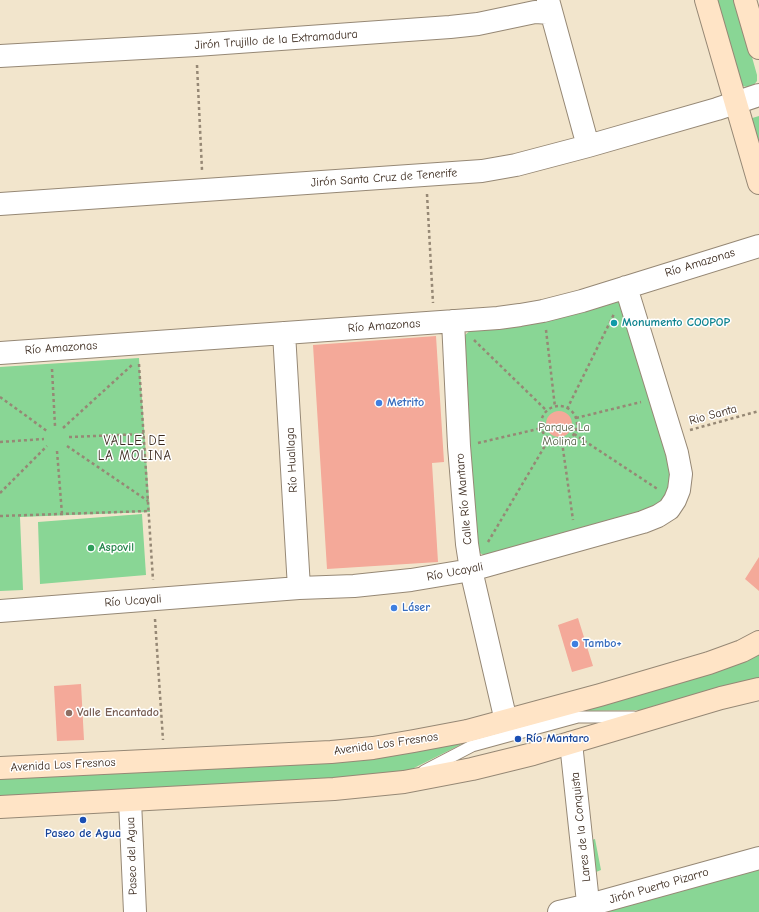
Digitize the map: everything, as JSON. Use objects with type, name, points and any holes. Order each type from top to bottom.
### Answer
[{"type":"main road","points":[[706,0],[759,183]]},
{"type":"main road","points":[[746,0],[759,48]]},
{"type":"main road","name":"Avenida Los Fresnos","points":[[0,768],[331,752],[373,748],[467,731],[506,721],[709,663],[742,651],[759,642]]},
{"type":"main road","points":[[0,807],[334,789],[404,782],[472,769],[533,754],[657,716],[759,689]]},
{"type":"street","name":"Jirón Trujillo de la Extramadura","points":[[0,56],[196,45],[450,27],[478,24],[535,12],[550,7]]},
{"type":"street","points":[[550,7],[588,146]]},
{"type":"street","name":"Jirón Santa Cruz de Tenerife","points":[[0,204],[482,171],[516,165],[588,146],[759,95]]},
{"type":"street","name":"Río Amazonas","points":[[0,353],[138,351],[284,333],[498,318],[543,312],[759,246]]},
{"type":"street","name":"Río Ucayali","points":[[0,611],[299,588],[354,586],[411,580],[471,570],[643,522],[658,516],[669,509],[675,500],[679,490],[681,474],[671,435],[626,287]]},
{"type":"street","name":"Calle Río Mantaro","points":[[444,322],[459,446],[467,544],[471,570],[506,721]]},
{"type":"street","name":"Río Huallaga","points":[[284,333],[299,588]]},
{"type":"street","name":"Lares de la Conquista","points":[[571,743],[589,909]]},
{"type":"street","name":"Paseo del Agua","points":[[130,801],[135,912]]},
{"type":"street","name":"Jirón Puerto Pizarro","points":[[559,912],[589,909],[759,858]]},
{"type":"lane","points":[[404,782],[472,746],[578,717],[657,716]]},
{"type":"path","points":[[196,45],[204,191]]},
{"type":"path","points":[[426,175],[444,322]]},
{"type":"path","points":[[567,409],[616,308]]},
{"type":"path","points":[[543,312],[555,407]]},
{"type":"path","points":[[471,337],[547,411]]},
{"type":"path","points":[[63,428],[138,351]]},
{"type":"path","points":[[138,351],[164,760]]},
{"type":"path","points":[[52,366],[55,426]]},
{"type":"path","points":[[0,397],[47,431]]},
{"type":"path","points":[[576,418],[659,397]]},
{"type":"path","points":[[555,407],[564,407],[574,414],[576,418],[577,423],[574,434],[571,438],[562,442],[549,439],[543,432],[542,428],[542,421],[547,411],[555,407]]},
{"type":"path","name":"Rio Santa","points":[[671,435],[759,411]]},
{"type":"path","points":[[477,443],[542,428]]},
{"type":"path","points":[[69,437],[144,434]]},
{"type":"path","points":[[574,434],[675,500]]},
{"type":"path","points":[[0,442],[44,439]]},
{"type":"path","points":[[485,546],[549,439]]},
{"type":"path","points":[[562,442],[574,525],[578,540]]},
{"type":"path","points":[[0,493],[47,446]]},
{"type":"path","points":[[67,446],[148,501]]},
{"type":"path","points":[[57,451],[62,514]]},
{"type":"path","points":[[0,516],[149,511]]},
{"type":"green space","points":[[715,0],[736,0],[757,75],[757,81],[753,86],[742,86]]},
{"type":"green space","points":[[759,116],[759,153],[749,119]]},
{"type":"green space","name":"Parque La Molina 1","points":[[613,301],[619,302],[624,306],[673,480],[669,497],[651,511],[485,556],[480,553],[475,545],[463,342],[465,335],[471,330]]},
{"type":"green space","points":[[139,358],[150,512],[20,517],[23,590],[0,591],[0,367]]},
{"type":"green space","name":"Aspovil","points":[[142,514],[146,575],[40,584],[38,522]]},
{"type":"green space","points":[[759,652],[759,680],[650,710],[576,711]]},
{"type":"green space","points":[[466,742],[404,773],[343,781],[0,798],[0,777]]},
{"type":"green space","points":[[595,839],[601,870],[591,874],[588,841]]},
{"type":"green space","points":[[759,867],[759,912],[605,912]]},
{"type":"building","name":"Metrito","points":[[436,336],[444,462],[432,463],[438,562],[327,569],[313,345]]},
{"type":"building","points":[[559,411],[568,415],[572,424],[568,433],[559,437],[550,433],[546,424],[550,415]]},
{"type":"building","points":[[759,557],[759,591],[745,579]]},
{"type":"building","name":"Tambo+","points":[[578,618],[593,666],[572,672],[558,625]]},
{"type":"building","name":"Valle Encantado","points":[[81,684],[84,740],[57,741],[54,686]]},
{"type":"place","name":"Monumento COOPOP","points":[[614,323]]},
{"type":"place","name":"Metrito","points":[[379,403]]},
{"type":"place","name":"Aspovil","points":[[91,548]]},
{"type":"place","name":"Láser","points":[[394,608]]},
{"type":"place","name":"Tambo+","points":[[575,644]]},
{"type":"place","name":"Valle Encantado","points":[[69,713]]},
{"type":"place","name":"Río Mantaro","points":[[518,739]]},
{"type":"place","name":"Paseo de Agua","points":[[83,820]]},
{"type":"district","name":"VALLE DE LA MOLINA","points":[[135,448]]}]
